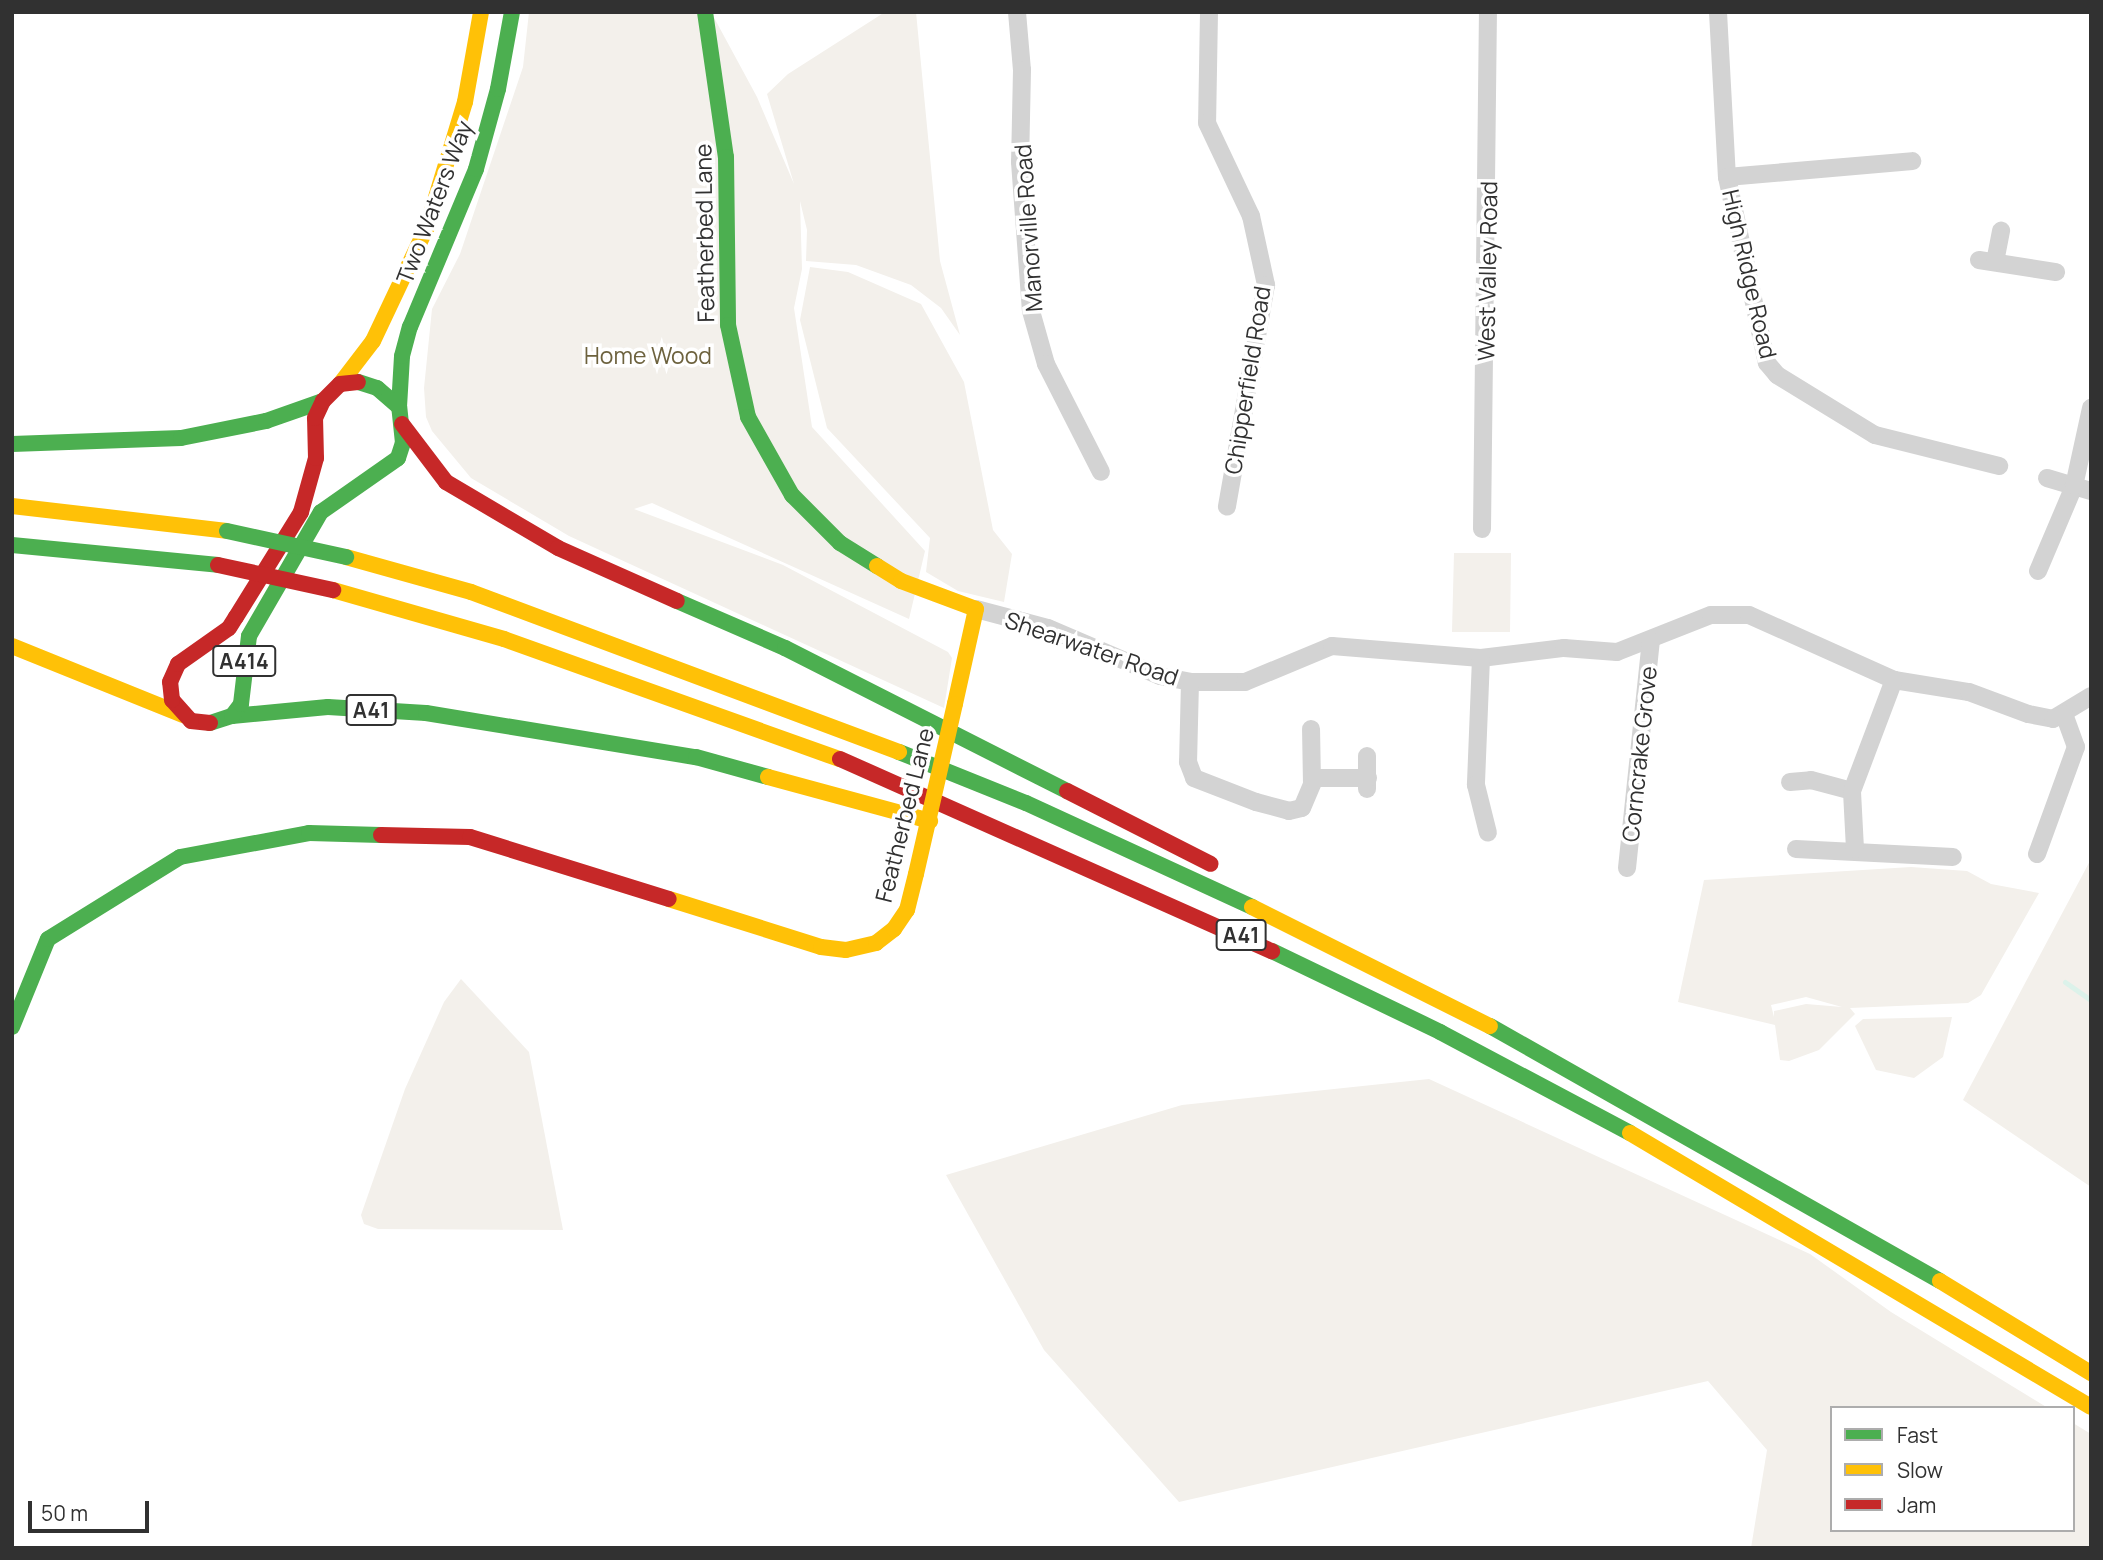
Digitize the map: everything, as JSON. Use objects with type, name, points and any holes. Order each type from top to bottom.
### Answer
[{"type":"main road","name":"Two Waters Way","points":[[323,401],[340,384],[373,341],[427,227],[465,102],[481,12]]},
{"type":"main road","name":"Two Waters Way","points":[[399,407],[402,356],[410,327],[476,169],[498,89],[512,12]]},
{"type":"main road","name":"Featherbed Lane","points":[[12,1027],[48,939],[180,857],[309,833],[470,837],[832,949],[866,946],[894,929],[907,910],[976,609],[901,582],[840,543],[792,495],[760,446],[732,357],[726,158],[705,12]]},
{"type":"main road","points":[[340,384],[358,382],[377,388],[399,407]]},
{"type":"main road","points":[[12,444],[181,438],[265,422],[323,401]]},
{"type":"main road","name":"A414","points":[[183,715],[172,700],[170,682],[178,664],[229,628],[301,512],[317,458],[315,418],[323,401]]},
{"type":"main road","name":"A414","points":[[232,716],[241,704],[249,636],[321,512],[398,458],[402,424],[399,407]]},
{"type":"main road","points":[[402,424],[446,482],[558,548],[785,648],[1225,871]]},
{"type":"main road","name":"A41","points":[[12,506],[227,531],[346,557],[471,592],[604,639],[1013,798],[1205,884],[1463,1011],[1890,1250],[2091,1373]]},
{"type":"main road","name":"A41","points":[[12,545],[218,565],[333,590],[504,639],[832,756],[1209,919],[1440,1032],[1676,1158],[2091,1407]]},
{"type":"main road","points":[[12,646],[206,725],[232,716]]},
{"type":"main road","name":"A41","points":[[232,716],[328,707],[426,713],[566,733],[696,757],[895,808],[993,843],[1064,858]]},
{"type":"main road","points":[[1286,904],[1421,978],[1463,1011]]},
{"type":"street","name":"Manorville Road","points":[[1017,12],[1022,70],[1020,162],[1031,311],[1046,364],[1101,472]]},
{"type":"street","name":"Chipperfield Road","points":[[1209,12],[1207,123],[1251,216],[1266,285],[1227,507]]},
{"type":"street","name":"West Valley Road","points":[[1482,529],[1488,12]]},
{"type":"street","name":"High Ridge Road","points":[[1718,12],[1727,177],[1767,363],[1777,375],[1875,435],[1999,466]]},
{"type":"street","points":[[1727,177],[1912,161]]},
{"type":"street","points":[[2001,231],[1987,261],[2056,272]]},
{"type":"street","points":[[2038,572],[2082,488],[2091,408]]},
{"type":"street","points":[[2048,478],[2082,488]]},
{"type":"street","name":"Shearwater Road","points":[[976,609],[1048,628],[1160,676],[1190,682],[1245,682],[1332,646],[1481,658],[1564,648],[1617,652],[1651,641],[1711,615],[1749,615],[1894,680],[1969,692],[2028,714],[2053,719],[2064,714]]},
{"type":"street","name":"Corncrake Grove","points":[[1627,868],[1651,641]]},
{"type":"street","points":[[1481,658],[1476,785],[1488,833]]},
{"type":"street","points":[[1855,849],[1852,791],[1894,680]]},
{"type":"street","points":[[1190,682],[1188,762],[1194,778],[1289,811],[1303,808],[1310,800],[1311,729]]},
{"type":"street","points":[[2037,854],[2076,747],[2064,714],[2091,696]]},
{"type":"street","points":[[1312,778],[1367,784],[1367,756]]},
{"type":"street","points":[[1790,782],[1811,780],[1852,791]]},
{"type":"street","points":[[1796,849],[1855,849],[1953,857]]},
{"type":"green space","name":"Home Wood","points":[[529,12],[711,12],[757,97],[794,184],[767,94],[788,74],[885,12],[916,12],[940,261],[960,335],[941,308],[911,285],[856,265],[806,261],[807,230],[800,201],[802,269],[794,308],[812,427],[925,551],[909,619],[652,503],[634,509],[783,565],[948,652],[952,658],[944,708],[569,536],[471,478],[432,431],[426,417],[424,388],[432,309],[460,254],[523,67]]},
{"type":"green space","points":[[810,267],[848,272],[921,304],[964,382],[993,530],[1012,554],[1004,602],[958,591],[926,572],[930,538],[827,428],[800,320]]},
{"type":"green space","points":[[1454,553],[1511,553],[1510,632],[1452,632]]},
{"type":"green space","points":[[2091,859],[2091,1187],[1963,1100]]},
{"type":"green space","points":[[1911,867],[1967,871],[1991,884],[2039,893],[1981,995],[1968,1003],[1850,1008],[1855,1014],[1819,1050],[1789,1061],[1780,1060],[1775,1025],[1678,1002],[1704,880]],"holes":[[[1806,997],[1842,1007],[1806,1004],[1774,1011],[1774,1017],[1771,1005]]]},
{"type":"green space","points":[[461,979],[529,1052],[563,1230],[378,1229],[364,1224],[361,1215],[405,1089],[444,1002]]},
{"type":"green space","points":[[1952,1017],[1943,1057],[1914,1078],[1876,1070],[1855,1026],[1863,1019]]},
{"type":"green space","points":[[1429,1079],[1810,1254],[1891,1312],[2045,1406],[1830,1406],[1830,1532],[2075,1532],[2075,1424],[2091,1434],[2091,1548],[1751,1548],[1767,1450],[1708,1381],[1179,1502],[1044,1350],[946,1175],[1182,1105]]},
{"type":"waterway","points":[[2065,982],[2091,1000]]},
{"type":"traffic: fast","points":[[399,407],[402,356],[410,327],[476,169],[498,89],[512,12]]},
{"type":"traffic: fast","points":[[705,12],[726,157],[728,325],[748,417],[792,495],[840,543],[877,566]]},
{"type":"traffic: fast","points":[[210,723],[232,716],[241,704],[249,636],[321,512],[398,458],[403,443],[399,407],[377,388],[358,382]]},
{"type":"traffic: fast","points":[[12,444],[181,438],[266,421],[323,401]]},
{"type":"traffic: fast","points":[[227,531],[346,557]]},
{"type":"traffic: fast","points":[[12,545],[218,565]]},
{"type":"traffic: fast","points":[[677,601],[785,648],[1067,791]]},
{"type":"traffic: fast","points":[[232,716],[328,707],[426,713],[696,757],[768,777]]},
{"type":"traffic: fast","points":[[899,752],[1026,803],[1252,907]]},
{"type":"traffic: fast","points":[[12,1027],[48,939],[180,857],[309,833],[381,835]]},
{"type":"traffic: fast","points":[[1272,951],[1440,1032],[1630,1133]]},
{"type":"traffic: fast","points":[[1490,1026],[1940,1281]]},
{"type":"traffic: slow","points":[[340,384],[373,341],[427,227],[465,102],[481,12]]},
{"type":"traffic: slow","points":[[12,506],[227,531]]},
{"type":"traffic: slow","points":[[346,557],[471,592],[899,752]]},
{"type":"traffic: slow","points":[[877,566],[901,581],[976,609],[955,704]]},
{"type":"traffic: slow","points":[[333,590],[504,639],[840,759]]},
{"type":"traffic: slow","points":[[12,646],[183,715]]},
{"type":"traffic: slow","points":[[916,874],[955,704]]},
{"type":"traffic: slow","points":[[768,777],[930,821]]},
{"type":"traffic: slow","points":[[669,899],[821,947],[846,950],[876,943],[894,929],[907,910],[916,874]]},
{"type":"traffic: slow","points":[[1252,907],[1490,1026]]},
{"type":"traffic: slow","points":[[1630,1133],[2091,1407]]},
{"type":"traffic: slow","points":[[1940,1281],[2091,1373]]},
{"type":"traffic: jam","points":[[210,723],[191,721],[172,700],[170,682],[178,664],[229,628],[236,617],[301,512],[316,458],[315,418],[323,401],[340,384],[358,382]]},
{"type":"traffic: jam","points":[[402,424],[446,482],[558,548],[677,601]]},
{"type":"traffic: jam","points":[[218,565],[333,590]]},
{"type":"traffic: jam","points":[[840,759],[1272,951]]},
{"type":"traffic: jam","points":[[1067,791],[1211,864]]},
{"type":"traffic: jam","points":[[381,835],[470,837],[669,899]]}]
